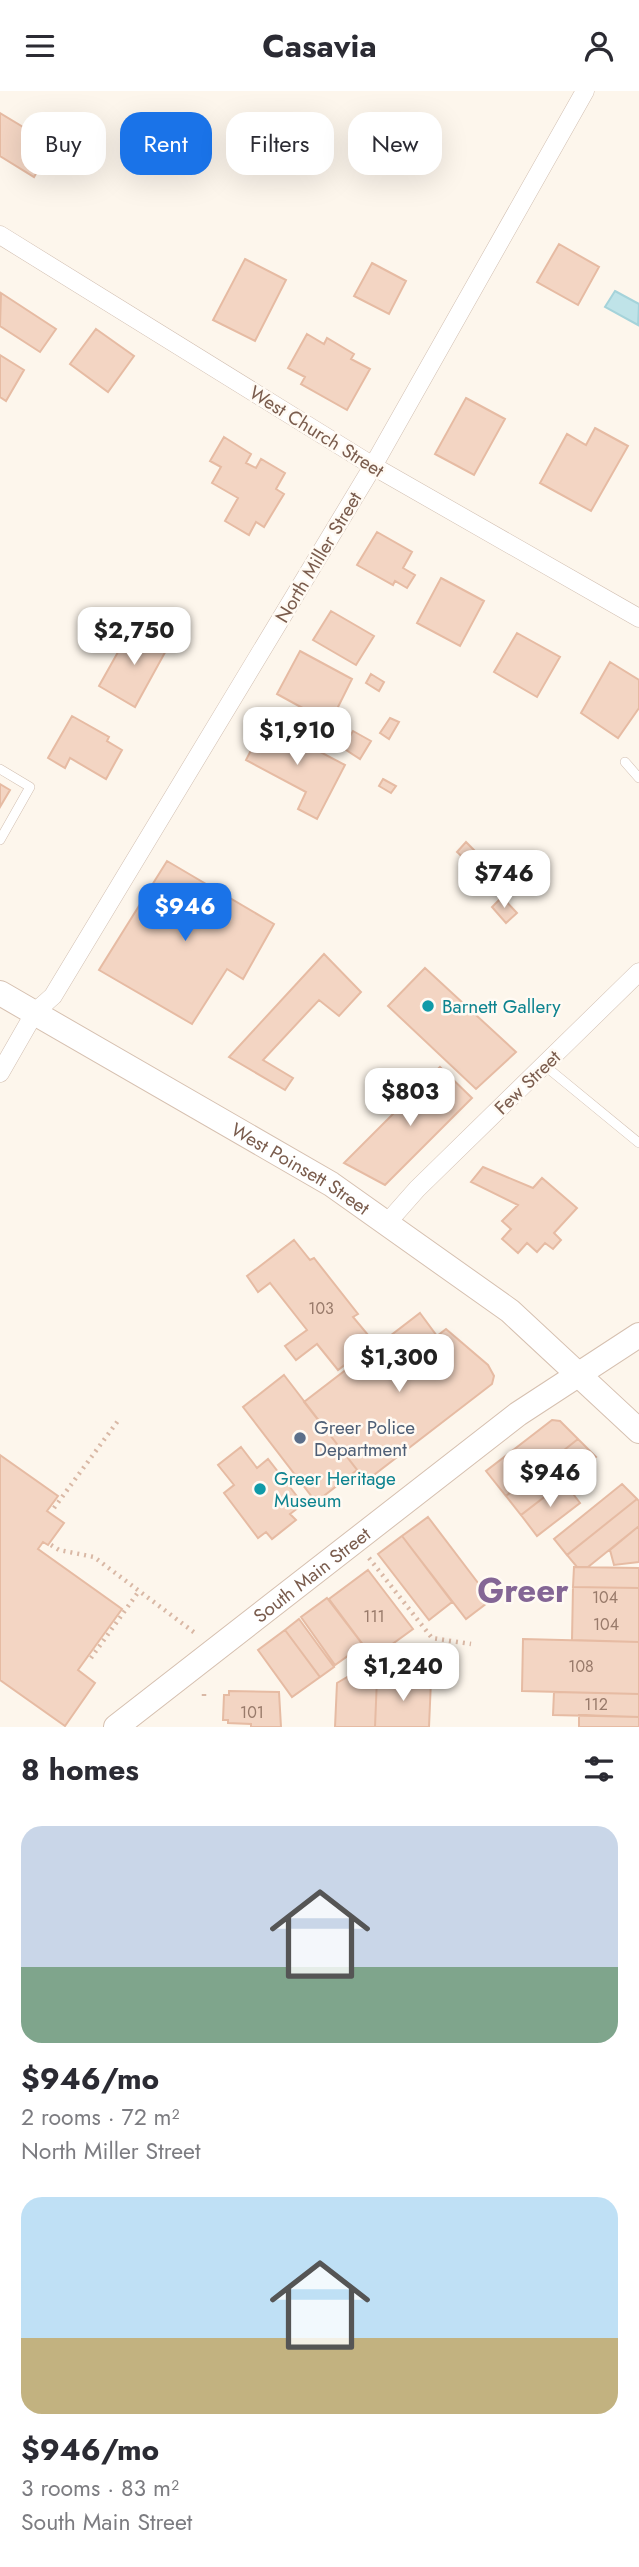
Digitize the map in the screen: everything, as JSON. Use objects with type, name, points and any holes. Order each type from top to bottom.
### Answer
[{"type":"main road","name":"West Poinsett Street","points":[[0,993],[331,1184],[510,1311],[639,1431]]},
{"type":"main road","name":"South Main Street","points":[[126,1724],[518,1414],[639,1335]]},
{"type":"street","name":"North Miller Street","points":[[0,1073],[35,1011],[53,996],[373,466],[585,91]]},
{"type":"street","name":"West Church Street","points":[[0,235],[373,466],[639,618]]},
{"type":"street","name":"Few Street","points":[[387,1223],[416,1189],[639,972]]},
{"type":"lane","points":[[625,762],[639,778]]},
{"type":"lane","points":[[0,769],[30,786],[0,840]]},
{"type":"lane","points":[[544,1065],[639,1143]]},
{"type":"path","points":[[54,1508],[120,1418]]},
{"type":"path","points":[[51,1545],[59,1550],[94,1557],[195,1633]]},
{"type":"path","points":[[366,1555],[432,1638],[471,1644]]},
{"type":"path","points":[[91,1658],[139,1591]]},
{"type":"water","points":[[615,291],[639,304],[638,325],[605,307]]},
{"type":"building","points":[[0,113],[21,126],[21,169],[0,156]]},
{"type":"building","points":[[559,244],[599,267],[578,305],[537,282]]},
{"type":"building","points":[[245,259],[286,280],[255,341],[213,320]]},
{"type":"building","points":[[372,263],[406,281],[389,314],[354,296]]},
{"type":"building","points":[[1,293],[56,329],[40,352],[0,326]]},
{"type":"building","points":[[96,329],[134,356],[108,392],[70,364]]},
{"type":"building","points":[[307,334],[324,344],[327,338],[354,354],[351,359],[370,369],[347,410],[301,384],[305,377],[288,368]]},
{"type":"building","points":[[0,355],[24,370],[6,401],[0,397]]},
{"type":"building","points":[[466,398],[505,419],[474,475],[435,454]]},
{"type":"building","points":[[595,428],[628,446],[591,511],[540,483],[567,434],[586,445]]},
{"type":"building","points":[[224,437],[251,454],[246,463],[256,468],[261,459],[285,473],[276,489],[284,494],[264,527],[256,522],[249,535],[225,521],[238,498],[212,483],[221,467],[210,461]]},
{"type":"building","points":[[377,532],[412,552],[403,568],[415,575],[407,588],[395,581],[393,585],[357,565]]},
{"type":"building","points":[[441,578],[484,601],[460,646],[417,623]]},
{"type":"building","points":[[331,611],[374,636],[356,665],[313,640]]},
{"type":"building","points":[[132,627],[168,647],[135,707],[99,686]]},
{"type":"building","points":[[517,633],[560,657],[537,697],[494,672]]},
{"type":"building","points":[[300,651],[352,679],[330,723],[277,694]]},
{"type":"building","points":[[610,662],[639,680],[639,708],[618,738],[581,713]]},
{"type":"building","points":[[371,674],[384,682],[379,691],[366,683]]},
{"type":"building","points":[[72,716],[109,737],[107,741],[122,750],[106,779],[70,758],[65,768],[48,758]]},
{"type":"building","points":[[390,718],[399,722],[389,739],[380,733]]},
{"type":"building","points":[[265,723],[345,765],[317,819],[298,809],[306,792],[246,760]]},
{"type":"building","points":[[353,731],[371,741],[360,759],[343,748]]},
{"type":"building","points":[[383,779],[396,786],[391,793],[379,786]]},
{"type":"building","points":[[0,784],[10,790],[0,807]]},
{"type":"building","points":[[466,842],[478,854],[469,863],[457,852]]},
{"type":"building","points":[[167,861],[274,924],[243,979],[227,969],[192,1024],[99,970]]},
{"type":"building","points":[[502,897],[517,913],[506,923],[492,907]]},
{"type":"building","points":[[324,954],[361,992],[339,1016],[319,1000],[263,1060],[293,1078],[285,1090],[229,1057]]},
{"type":"building","points":[[425,968],[516,1052],[476,1089],[388,1006]]},
{"type":"building","points":[[440,1067],[472,1098],[385,1185],[344,1163]]},
{"type":"building","points":[[483,1167],[533,1188],[542,1178],[577,1208],[554,1233],[561,1240],[553,1249],[545,1243],[537,1252],[527,1243],[518,1253],[502,1239],[511,1229],[502,1221],[518,1205],[471,1182]]},
{"type":"building","points":[[294,1240],[310,1260],[314,1258],[358,1314],[353,1317],[374,1342],[338,1370],[317,1344],[296,1360],[285,1346],[307,1330],[270,1283],[258,1292],[247,1276]]},
{"type":"building","points":[[420,1313],[437,1336],[446,1329],[488,1365],[494,1376],[492,1384],[366,1481],[304,1402]]},
{"type":"building","name":"Greer Police Department","points":[[284,1375],[357,1470],[316,1502],[243,1407]]},
{"type":"building","points":[[552,1420],[560,1421],[578,1439],[506,1496],[486,1471]]},
{"type":"building","points":[[578,1439],[596,1457],[521,1515],[506,1496]]},
{"type":"building","name":"Greer Heritage Museum","points":[[241,1447],[257,1468],[268,1459],[303,1504],[290,1514],[296,1520],[272,1539],[266,1532],[258,1538],[224,1493],[234,1485],[218,1465]]},
{"type":"building","points":[[0,1455],[58,1496],[47,1511],[64,1523],[48,1545],[43,1542],[38,1549],[122,1609],[78,1670],[95,1683],[65,1726],[0,1680]]},
{"type":"building","points":[[564,1482],[580,1503],[537,1536],[521,1515]]},
{"type":"building","points":[[622,1484],[637,1499],[567,1555],[554,1539]]},
{"type":"building","points":[[637,1499],[639,1526],[588,1567],[577,1567],[567,1555]]},
{"type":"building","points":[[428,1517],[491,1600],[466,1619],[402,1536]]},
{"type":"building","points":[[639,1526],[639,1562],[614,1565],[610,1550]]},
{"type":"building","points":[[402,1536],[452,1602],[429,1620],[378,1554]]},
{"type":"building","points":[[574,1567],[639,1568],[639,1588],[573,1587]]},
{"type":"building","points":[[368,1570],[413,1629],[373,1658],[329,1599]]},
{"type":"building","points":[[573,1587],[639,1588],[639,1642],[572,1640]]},
{"type":"building","points":[[327,1598],[363,1645],[335,1665],[301,1617]]},
{"type":"building","points":[[299,1619],[334,1667],[320,1677],[285,1630]]},
{"type":"building","points":[[285,1630],[320,1677],[292,1697],[258,1650]]},
{"type":"building","points":[[523,1639],[639,1642],[639,1694],[522,1691]]},
{"type":"building","points":[[349,1676],[377,1678],[375,1727],[335,1727],[337,1683]]},
{"type":"building","points":[[377,1678],[431,1680],[429,1727],[375,1727]]},
{"type":"building","points":[[229,1691],[279,1692],[281,1727],[251,1727],[251,1724],[228,1723],[228,1720],[223,1720],[224,1695],[229,1695]]},
{"type":"building","points":[[554,1692],[639,1694],[639,1717],[553,1715]]},
{"type":"building","points":[[579,1715],[639,1717],[639,1727],[579,1727]]},
{"type":"place","name":"Barnett Gallery","points":[[428,1006]]},
{"type":"place","name":"Greer Police Department","points":[[300,1438]]},
{"type":"place","name":"Greer Heritage Museum","points":[[260,1489]]},
{"type":"district","name":"Greer","points":[[523,1590]]}]
